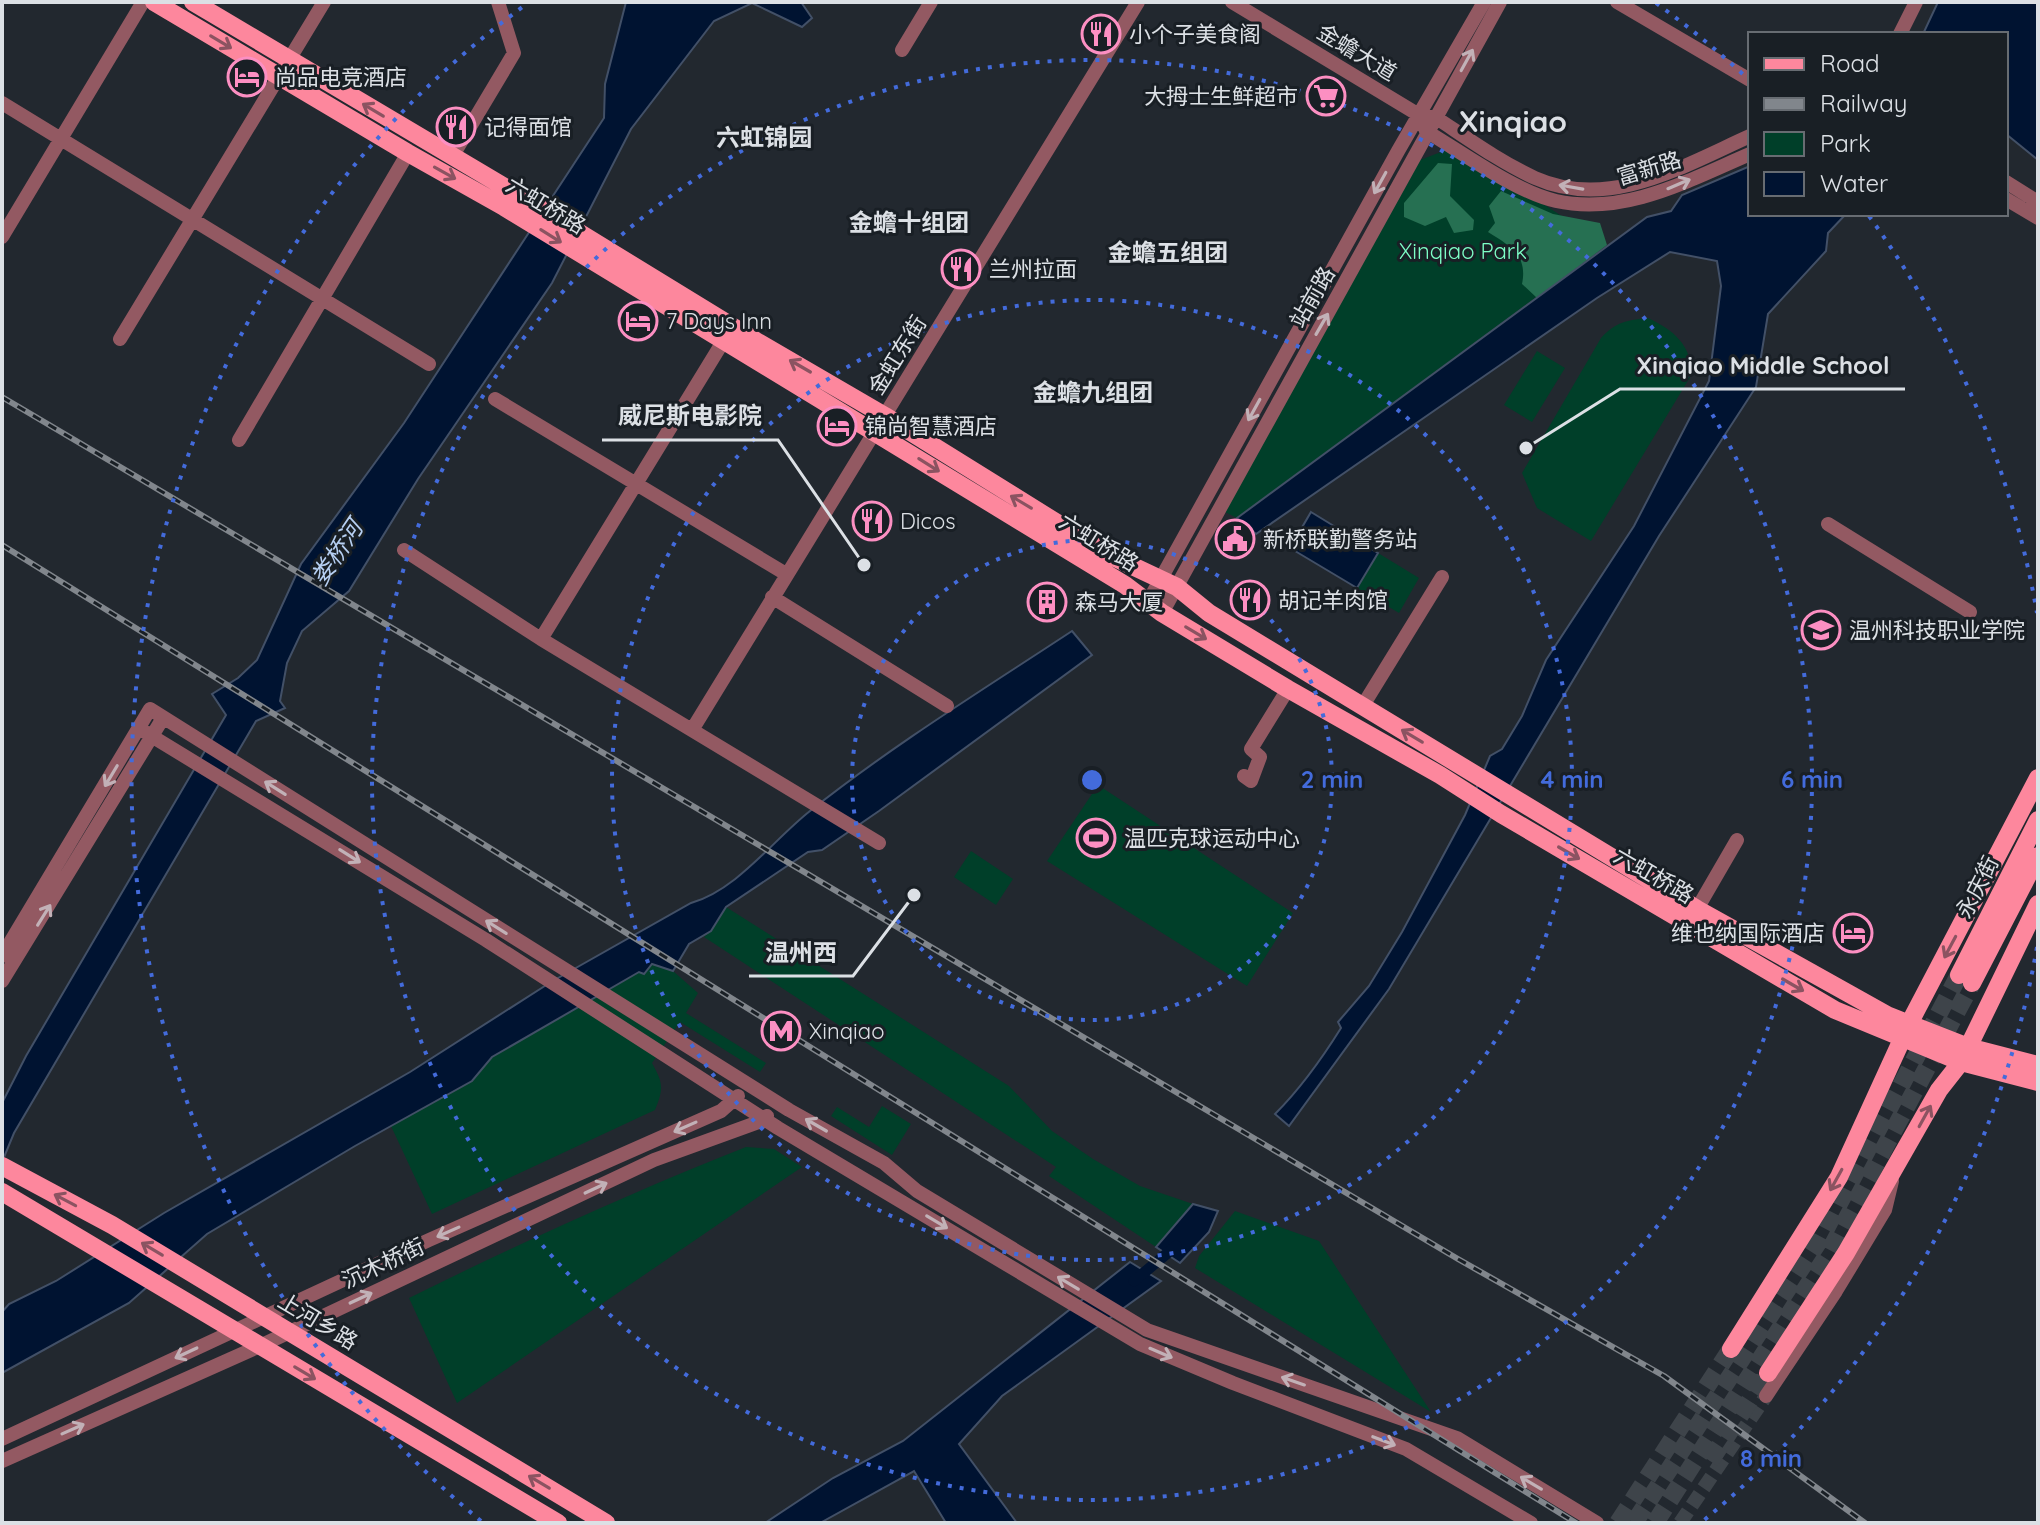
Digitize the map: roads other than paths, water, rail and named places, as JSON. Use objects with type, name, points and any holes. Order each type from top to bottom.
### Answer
[{"type":"main road","name":"六虹桥路","points":[[154,2],[452,157],[509,199],[724,340],[1155,608],[1835,1010],[1906,1032],[2038,1082]]},
{"type":"main road","name":"六虹桥路","points":[[193,2],[408,153],[509,199]]},
{"type":"main road","name":"六虹桥路","points":[[602,258],[885,416],[1107,554],[1169,583],[1209,613],[1362,707],[1697,909],[1876,1009],[1906,1032]]},
{"type":"main road","points":[[1731,1349],[1839,1177],[1906,1032],[2038,778]]},
{"type":"main road","name":"永庆街","points":[[2038,820],[1966,979],[2038,856]]},
{"type":"main road","points":[[1768,1373],[1846,1253],[1939,1090],[1964,1055],[2038,904]]},
{"type":"main road","name":"六虹桥路","points":[[1964,1055],[2038,1065]]},
{"type":"main road","name":"上河乡路","points":[[10,1170],[112,1225],[606,1523]]},
{"type":"main road","points":[[4,1194],[558,1523]]},
{"type":"street","points":[[2,237],[143,2]]},
{"type":"street","points":[[120,339],[324,2]]},
{"type":"street","points":[[452,157],[514,53],[498,2]]},
{"type":"street","points":[[902,50],[931,2]]},
{"type":"street","name":"金虹东街","points":[[692,730],[1138,2]]},
{"type":"street","name":"金蟾大道","points":[[1232,2],[1419,115]]},
{"type":"street","name":"站前路","points":[[1155,608],[1419,115],[1484,2]]},
{"type":"street","name":"站前路","points":[[1169,583],[1354,268],[1426,131],[1500,2]]},
{"type":"street","points":[[1617,2],[1748,79]]},
{"type":"street","points":[[1901,32],[1916,2]]},
{"type":"street","points":[[2,103],[429,364]]},
{"type":"street","points":[[1419,115],[1426,131]]},
{"type":"street","name":"富新路","points":[[1419,115],[1435,117],[1536,179],[1575,189],[1615,189],[1652,179],[1748,137]]},
{"type":"street","name":"富新路","points":[[1426,131],[1527,190],[1555,200],[1589,205],[1635,200],[1748,155]]},
{"type":"street","points":[[239,440],[408,153]]},
{"type":"street","points":[[2008,183],[2038,202]]},
{"type":"street","points":[[2008,200],[2038,218]]},
{"type":"street","points":[[541,639],[724,340]]},
{"type":"street","points":[[495,399],[786,574]]},
{"type":"street","points":[[1828,524],[1970,612]]},
{"type":"street","points":[[404,550],[541,639],[879,843]]},
{"type":"street","points":[[1362,707],[1442,577]]},
{"type":"street","points":[[772,597],[947,706]]},
{"type":"street","points":[[1244,776],[1251,781],[1260,757],[1251,749],[1288,689]]},
{"type":"street","points":[[2,981],[146,733],[150,709],[776,1102],[884,1163],[917,1191],[1147,1330],[1457,1438],[1597,1523]]},
{"type":"street","points":[[2,956],[146,733]]},
{"type":"street","points":[[146,733],[473,932],[764,1120],[1140,1344],[1406,1449],[1531,1523]]},
{"type":"street","points":[[1697,909],[1737,840]]},
{"type":"street","name":"沉木桥街","points":[[2,1439],[429,1240],[721,1111],[735,1101],[747,1083]]},
{"type":"street","points":[[764,1120],[776,1102]]},
{"type":"street","name":"沉木桥街","points":[[2,1461],[260,1346],[654,1160],[764,1120]]},
{"type":"street","points":[[1766,1396],[1885,1210],[1894,1171]]},
{"type":"water","name":"娄桥河","points":[[626,2],[801,2],[812,18],[802,27],[752,3],[714,21],[631,129],[552,283],[418,479],[349,591],[302,631],[287,663],[280,701],[285,708],[256,721],[14,1133],[2,1162],[2,1103],[26,1056],[226,715],[212,694],[238,678],[257,660],[301,564],[404,423],[604,118],[605,84]]},
{"type":"water","points":[[1938,2],[2038,2],[2038,160],[2008,136],[2008,32],[1924,32]]},
{"type":"water","points":[[1748,167],[1748,216],[1844,216],[1828,233],[1826,251],[1768,314],[1756,387],[1659,536],[1389,989],[1289,1126],[1275,1114],[1318,1062],[1341,1028],[1338,1022],[1369,986],[1402,932],[1465,815],[1490,756],[1502,749],[1522,716],[1546,660],[1634,526],[1709,381],[1721,286],[1717,261],[1670,252],[1597,298],[1256,534],[1237,518],[1647,217],[1671,211],[1682,195]]},
{"type":"water","points":[[1311,512],[1378,553],[1357,588],[1290,548]]},
{"type":"water","points":[[1072,631],[1092,655],[879,811],[822,850],[808,852],[726,907],[711,931],[689,944],[673,971],[652,964],[644,974],[639,972],[492,1057],[472,1081],[207,1234],[129,1303],[2,1373],[2,1312],[9,1304],[56,1281],[164,1213],[410,1072],[551,982],[724,887],[841,787]]},
{"type":"water","points":[[1193,1204],[1218,1211],[1209,1232],[1180,1263],[1156,1247]]},
{"type":"water","points":[[1130,1262],[1161,1281],[1002,1396],[959,1444],[1017,1523],[946,1523],[914,1471],[820,1523],[765,1523],[833,1478],[903,1441]]},
{"type":"waterway","points":[[1134,1281],[1176,1246]]},
{"type":"tunnel","points":[[1634,1523],[1821,1238],[1959,975]]},
{"type":"tunnel","points":[[1655,1523],[1828,1254],[1972,983]]},
{"type":"tunnel","points":[[1618,1523],[1731,1349]]},
{"type":"tunnel","points":[[1710,1461],[1768,1373]]},
{"type":"tunnel","points":[[1680,1523],[1766,1396]]},
{"type":"railway","points":[[2,397],[1458,1259],[1664,1376],[1865,1523]]},
{"type":"railway","points":[[2,545],[1576,1523]]},
{"type":"place","name":"小个子美食阁","points":[[1101,34]]},
{"type":"place","name":"尚品电竞酒店","points":[[247,77]]},
{"type":"place","name":"大拇士生鲜超市","points":[[1326,96]]},
{"type":"place","name":"记得面馆","points":[[456,127]]},
{"type":"place","name":"兰州拉面","points":[[961,269]]},
{"type":"place","name":"7 Days Inn","points":[[638,321]]},
{"type":"place","name":"锦尚智慧酒店","points":[[837,426]]},
{"type":"place","name":"Xinqiao Middle School","points":[[1526,448]]},
{"type":"place","name":"Dicos","points":[[872,521]]},
{"type":"place","name":"新桥联勤警务站","points":[[1235,539]]},
{"type":"place","name":"威尼斯电影院","points":[[864,565]]},
{"type":"place","name":"胡记羊肉馆","points":[[1250,600]]},
{"type":"place","name":"森马大厦","points":[[1047,602]]},
{"type":"place","name":"温州科技职业学院","points":[[1821,630]]},
{"type":"place","name":"温匹克球运动中心","points":[[1096,838]]},
{"type":"place","name":"温州西","points":[[914,895]]},
{"type":"place","name":"维也纳国际酒店","points":[[1853,933]]},
{"type":"place","name":"Xinqiao","points":[[781,1031]]},
{"type":"district","name":"Xinqiao","points":[[1513,122]]},
{"type":"district","name":"六虹锦园","points":[[764,138]]},
{"type":"district","name":"金蟾十组团","points":[[909,223]]},
{"type":"district","name":"金蟾五组团","points":[[1168,253]]},
{"type":"district","name":"金蟾九组团","points":[[1093,393]]},
{"type":"park label","name":"Xinqiao Park","points":[[1463,251]]}]
